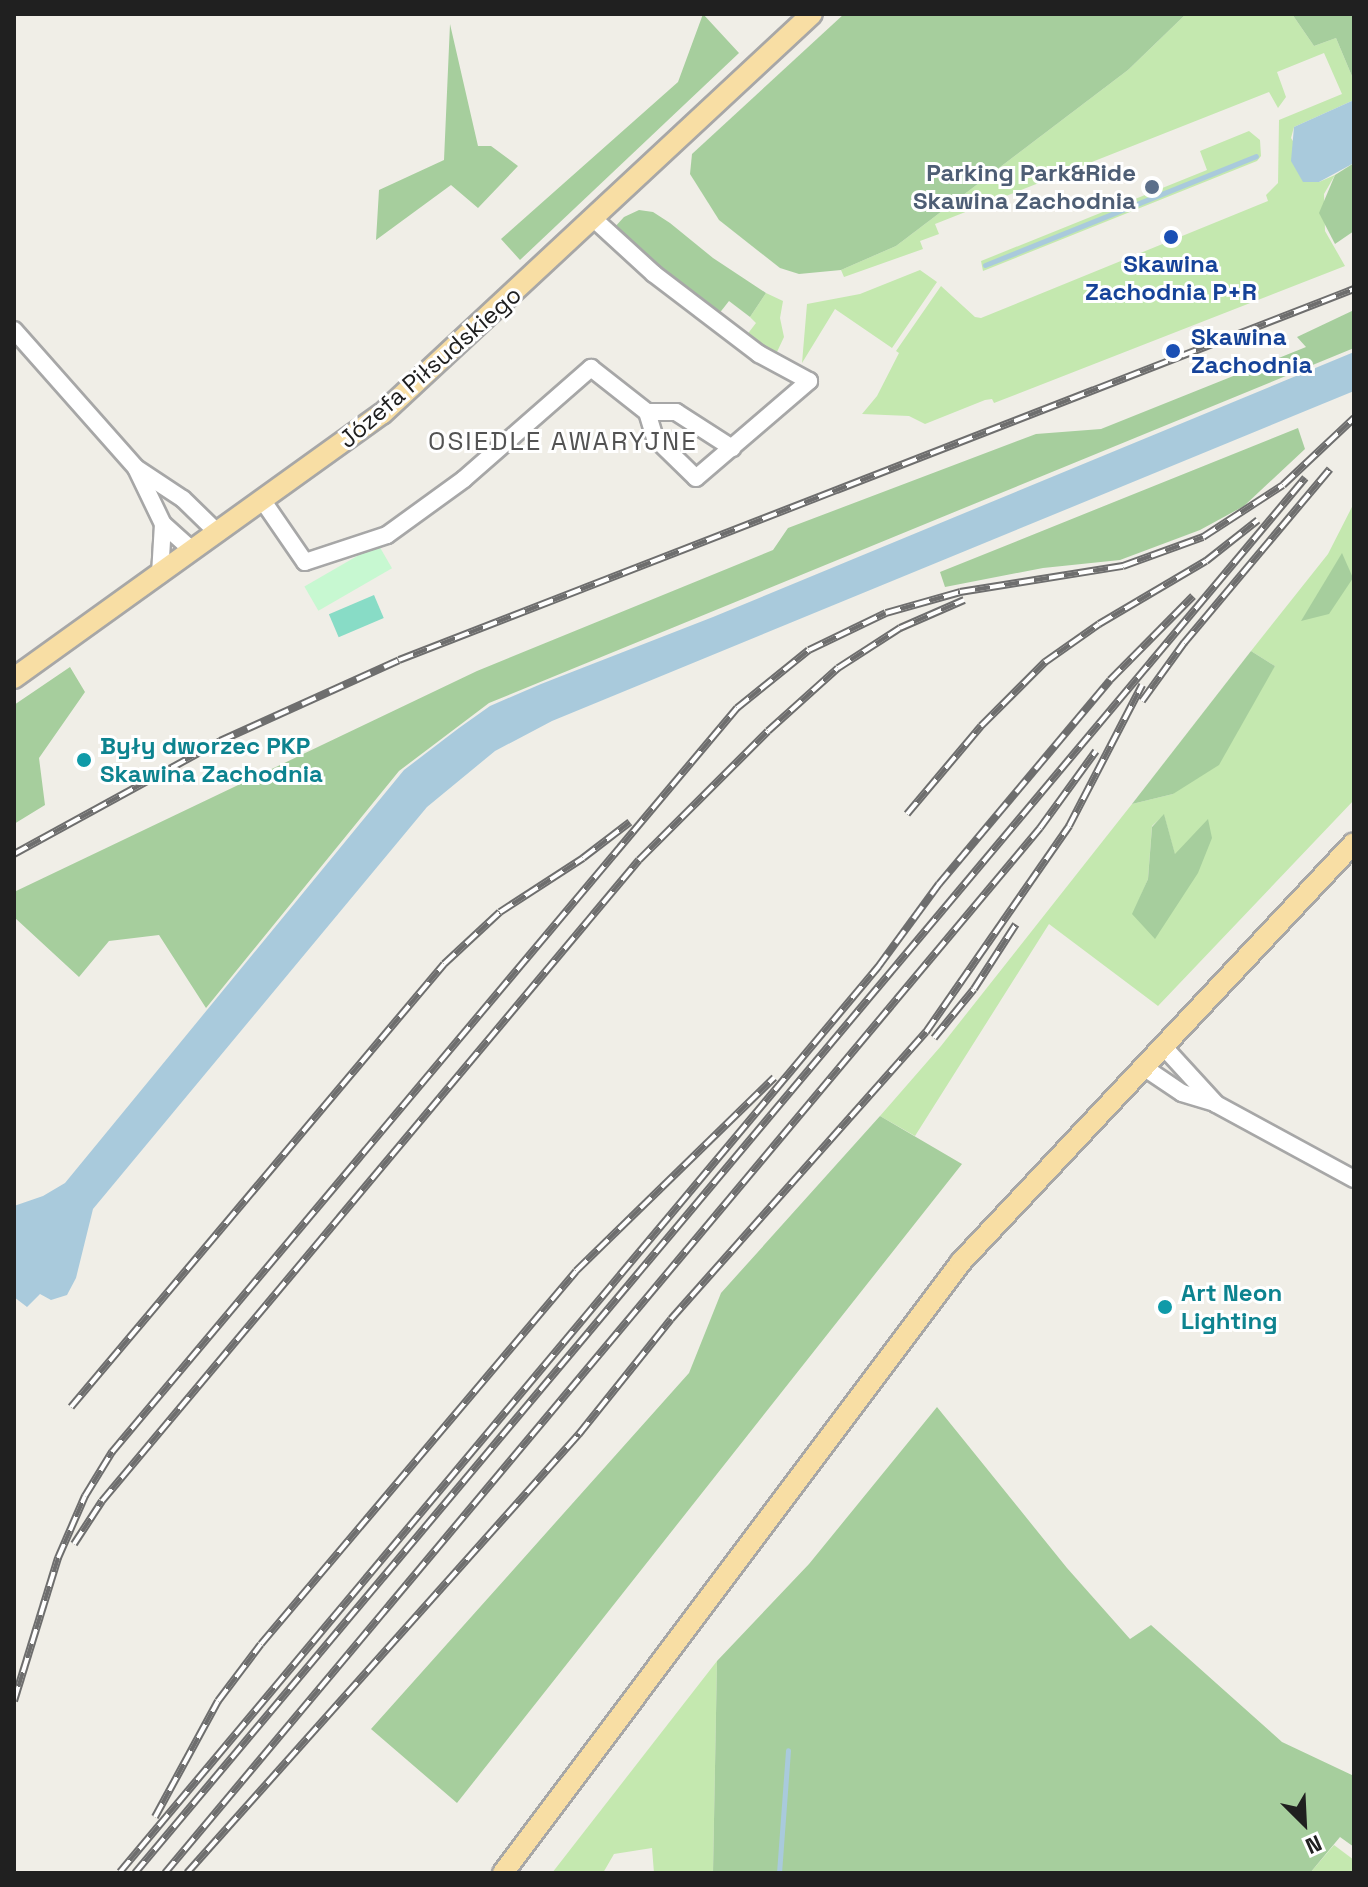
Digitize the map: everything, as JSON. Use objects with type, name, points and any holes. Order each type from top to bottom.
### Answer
[{"type":"main road","name":"Józefa Piłsudskiego","points":[[14,678],[402,398],[812,14]]},
{"type":"main road","points":[[503,1873],[961,1262],[1354,843]]},
{"type":"street","points":[[263,501],[305,562],[397,529],[464,479],[591,368],[647,412],[655,438],[696,478],[809,381],[759,354],[654,274],[594,219]]},
{"type":"street","points":[[14,330],[136,468],[183,499],[218,533]]},
{"type":"street","points":[[647,412],[676,412],[732,448]]},
{"type":"street","points":[[136,468],[163,524],[193,551]]},
{"type":"street","points":[[160,575],[163,524]]},
{"type":"street","points":[[1162,1045],[1216,1104]]},
{"type":"street","points":[[1142,1066],[1182,1093],[1216,1104],[1354,1179]]},
{"type":"green space","points":[[703,14],[739,53],[520,260],[501,239],[678,82]]},
{"type":"green space","points":[[844,14],[1186,14],[1128,70],[896,246],[841,270],[799,274],[780,268],[719,220],[690,174],[692,154]]},
{"type":"green space","points":[[1186,14],[1292,14],[1314,46],[1336,38],[1354,81],[1354,100],[1294,127],[1291,138],[1319,182],[1335,175],[1324,194],[1325,231],[1345,266],[994,403],[992,399],[985,400],[925,424],[909,416],[862,414],[877,396],[899,353],[896,351],[941,286],[975,317],[981,318],[1268,201],[1266,195],[1278,183],[1279,120],[1342,94],[1324,53],[1277,72],[1286,97],[1278,108],[1269,92],[935,224],[939,234],[920,241],[923,249],[844,277],[841,270],[896,246],[1128,70]]},
{"type":"green space","points":[[1292,14],[1354,14],[1354,81],[1336,38],[1314,46]]},
{"type":"green space","points":[[450,24],[478,146],[491,146],[518,166],[478,208],[451,185],[376,240],[379,190],[444,160]]},
{"type":"green space","points":[[1249,131],[1260,140],[1261,156],[1257,161],[983,271],[981,261],[1207,170],[1200,151]]},
{"type":"green space","points":[[1354,163],[1354,231],[1335,244],[1319,213],[1335,175]]},
{"type":"green space","points":[[639,210],[653,212],[670,223],[713,258],[766,293],[750,317],[729,301],[718,315],[613,229],[624,217]]},
{"type":"green space","points":[[920,270],[937,282],[892,348],[835,309],[802,363],[807,304],[860,294]]},
{"type":"green space","points":[[766,293],[783,301],[780,318],[784,337],[777,352],[767,352],[746,336],[756,323],[750,317]]},
{"type":"green space","points":[[1354,310],[1354,348],[489,703],[399,771],[206,1008],[159,935],[109,941],[79,977],[14,917],[14,892],[477,671],[773,550],[788,528],[1036,434],[1101,429],[1306,347],[1297,337]]},
{"type":"green space","points":[[1298,428],[1305,449],[1244,506],[1200,530],[1120,560],[1043,568],[945,587],[940,572]]},
{"type":"green space","points":[[1354,503],[1354,800],[1158,1006],[1049,924],[915,1136],[880,1116],[941,1046],[1132,804],[1173,794],[1275,666],[1251,651],[1328,554]],"holes":[[[1164,815],[1175,855],[1208,820],[1133,914],[1148,879],[1152,826]]]},
{"type":"green space","points":[[378,544],[392,568],[318,611],[304,586]]},
{"type":"green space","points":[[1342,553],[1353,578],[1329,614],[1301,621]]},
{"type":"green space","points":[[374,595],[384,618],[339,637],[329,614]]},
{"type":"green space","points":[[1251,651],[1275,666],[1219,765],[1173,794],[1132,804]]},
{"type":"green space","points":[[70,667],[85,692],[39,758],[45,805],[14,824],[14,705]]},
{"type":"green space","points":[[1164,814],[1175,854],[1208,819],[1212,838],[1198,873],[1155,939],[1132,914],[1148,879],[1152,827]]},
{"type":"green space","points":[[880,1116],[962,1164],[457,1803],[371,1729],[689,1373],[721,1293]]},
{"type":"green space","points":[[937,1407],[1067,1568],[1130,1639],[1151,1625],[1282,1742],[1354,1776],[1354,1847],[1340,1837],[1310,1873],[713,1873],[717,1661],[809,1564]]},
{"type":"green space","points":[[717,1661],[713,1873],[654,1873],[652,1848],[614,1854],[603,1873],[552,1873]]},
{"type":"green space","points":[[1334,1845],[1354,1860],[1354,1873],[1310,1873]]},
{"type":"water","points":[[1354,100],[1354,163],[1319,182],[1303,182],[1291,161],[1294,127]]},
{"type":"water","points":[[1354,352],[1354,391],[552,721],[495,751],[427,807],[93,1209],[76,1278],[67,1295],[51,1300],[40,1294],[27,1307],[14,1297],[14,1206],[43,1196],[65,1183],[404,770],[490,706]]},
{"type":"waterway","points":[[985,265],[1256,156]]},
{"type":"waterway","points":[[779,1873],[788,1750]]},
{"type":"railway","points":[[14,854],[220,741],[399,660],[1354,289]]},
{"type":"railway","points":[[14,1701],[58,1558],[85,1496],[112,1452],[737,708],[809,650],[886,613],[960,592],[1123,566],[1203,537],[1283,485],[1354,418]]},
{"type":"railway","points":[[1142,701],[1184,643],[1330,469]]},
{"type":"railway","points":[[135,1873],[1305,478]]},
{"type":"railway","points":[[907,814],[981,726],[1045,662],[1099,624],[1206,561],[1258,520]]},
{"type":"railway","points":[[120,1872],[878,967],[939,884],[1110,680],[1193,596]]},
{"type":"railway","points":[[74,1544],[102,1501],[639,860],[768,731],[838,668],[900,628],[964,600]]},
{"type":"railway","points":[[187,1873],[579,1434],[671,1319],[926,1032],[1069,826],[1142,685]]},
{"type":"railway","points":[[165,1873],[1040,828],[1096,751]]},
{"type":"railway","points":[[71,1407],[444,964],[500,912],[583,858],[630,822]]},
{"type":"railway","points":[[934,1038],[974,989],[1016,924]]},
{"type":"railway","points":[[155,1817],[218,1701],[261,1644],[576,1271],[774,1078]]},
{"type":"place","name":"Parking Park&Ride Skawina Zachodnia","points":[[1152,187]]},
{"type":"place","name":"Skawina Zachodnia P+R","points":[[1171,237]]},
{"type":"place","name":"Skawina Zachodnia","points":[[1173,351]]},
{"type":"place","name":"Były dworzec PKP Skawina Zachodnia","points":[[84,760]]},
{"type":"place","name":"Art Neon Lighting","points":[[1165,1307]]},
{"type":"district","name":"OSIEDLE AWARYJNE","points":[[563,442]]}]
